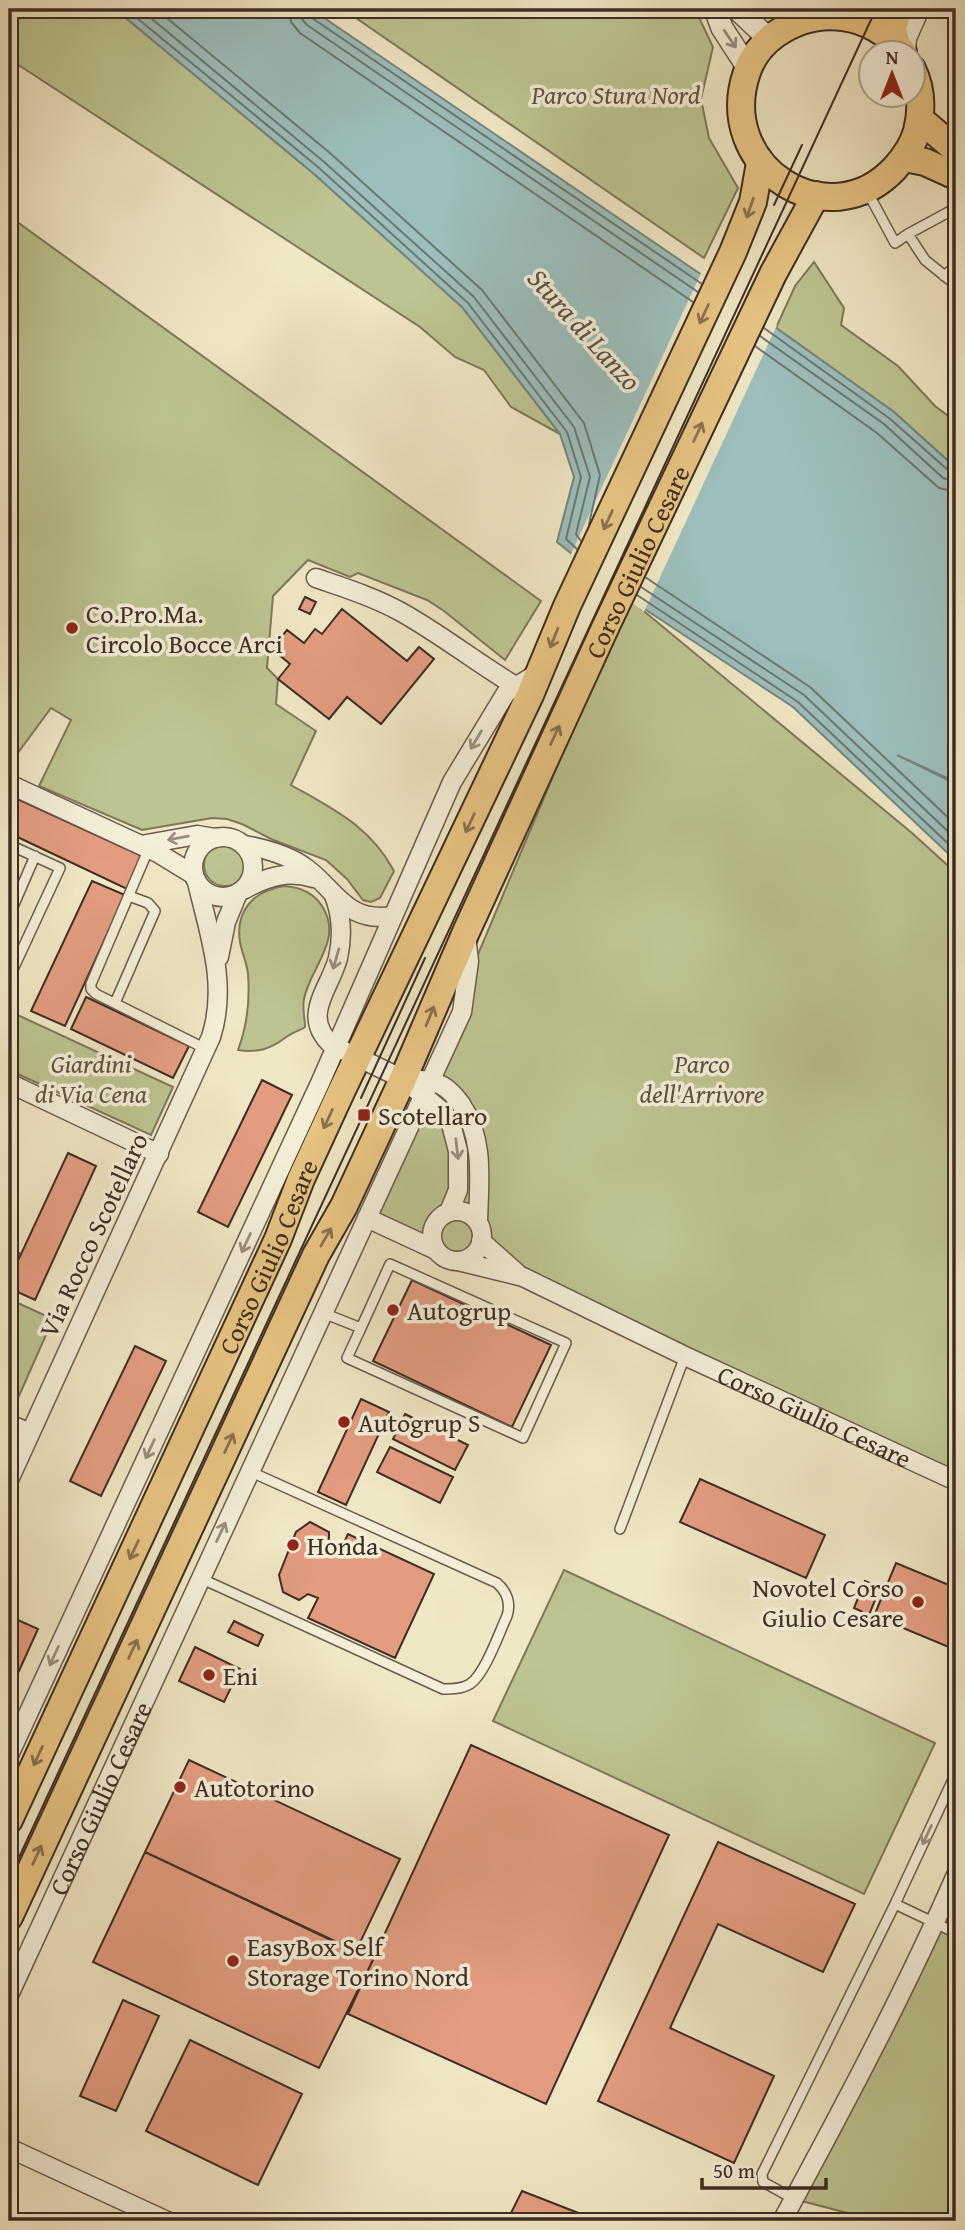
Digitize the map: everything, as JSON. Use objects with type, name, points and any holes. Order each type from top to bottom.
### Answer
[{"type":"main road","points":[[897,38],[893,28],[899,9]]},
{"type":"main road","points":[[889,38],[860,20],[831,12],[787,27],[769,39],[748,68],[741,92],[740,117],[747,141],[760,163],[784,184],[816,195],[841,195],[866,189],[887,176],[905,158],[915,139],[920,108]]},
{"type":"main road","points":[[920,119],[956,150]]},
{"type":"main road","points":[[905,158],[925,162],[956,176]]},
{"type":"main road","name":"Corso Giulio Cesare","points":[[9,1820],[278,1238],[347,1052],[567,606],[733,252],[757,188],[760,163]]},
{"type":"main road","name":"Corso Giulio Cesare","points":[[9,1917],[316,1255],[344,1206],[403,1079],[466,932],[606,626],[773,274],[816,195]]},
{"type":"street","points":[[715,9],[722,28],[748,68]]},
{"type":"street","points":[[737,9],[769,39]]},
{"type":"street","points":[[908,38],[920,9]]},
{"type":"street","points":[[316,578],[394,608],[529,684]]},
{"type":"street","name":"Corso Giulio Cesare","points":[[9,1755],[347,1052],[393,916],[457,773],[506,693],[529,684]]},
{"type":"street","points":[[9,784],[172,859],[195,879]]},
{"type":"street","points":[[145,847],[197,835],[231,838],[245,845],[279,854],[305,867],[347,906],[363,916],[393,916]]},
{"type":"street","points":[[215,838],[201,845],[192,867],[201,889],[215,897],[223,898],[264,878],[280,875],[298,874],[326,887],[340,910],[341,941],[336,964],[320,1000],[317,1021],[325,1037],[347,1052],[403,1079],[428,1088],[448,1088],[468,1114],[475,1131],[480,1154],[478,1223],[482,1235],[475,1253],[465,1260],[445,1258],[436,1250],[367,1218]]},
{"type":"street","points":[[242,891],[253,875],[254,867],[253,859],[245,845]]},
{"type":"street","name":"Via Rocco Scotellaro","points":[[195,879],[217,967]]},
{"type":"street","name":"Via Rocco Scotellaro","points":[[9,1480],[206,1049],[218,1007],[217,967],[223,929],[242,891]]},
{"type":"street","name":"Corso Giulio Cesare","points":[[9,1995],[462,1012],[469,961],[466,932]]},
{"type":"street","points":[[9,1083],[159,1154]]},
{"type":"street","points":[[428,1088],[456,1137],[459,1161],[458,1191],[449,1212]]},
{"type":"street","points":[[436,1250],[432,1231],[438,1219],[449,1212],[462,1212],[478,1223]]},
{"type":"street","name":"Corso Giulio Cesare","points":[[481,1241],[523,1278]]},
{"type":"street","name":"Corso Giulio Cesare","points":[[458,1261],[523,1278],[956,1481]]},
{"type":"street","points":[[9,1424],[30,1433]]},
{"type":"street","points":[[782,2221],[881,2034],[956,1875]]},
{"type":"street","points":[[9,2148],[167,2221]]},
{"type":"lane","points":[[866,189],[895,243],[956,208]]},
{"type":"lane","points":[[908,234],[925,260],[956,285]]},
{"type":"lane","points":[[944,276],[956,266]]},
{"type":"lane","points":[[9,854],[12,846],[60,868],[9,978]]},
{"type":"lane","points":[[145,847],[129,896],[90,984],[91,989],[96,994],[206,1049]]},
{"type":"lane","points":[[9,916],[35,856]]},
{"type":"lane","points":[[115,1003],[155,911],[148,903],[129,896]]},
{"type":"lane","points":[[390,1264],[566,1343],[523,1438],[347,1358],[361,1328],[390,1264]]},
{"type":"lane","points":[[323,1312],[361,1328]]},
{"type":"lane","points":[[620,1529],[685,1356]]},
{"type":"lane","points":[[200,1578],[443,1689],[467,1686],[477,1678],[507,1616],[507,1596],[497,1583],[249,1471]]},
{"type":"lane","points":[[794,2199],[763,2182],[762,2174],[895,1904],[956,1773]]},
{"type":"lane","points":[[895,1904],[956,1933]]},
{"type":"lane","points":[[9,2214],[19,2221]]},
{"type":"green space","points":[[9,9],[115,9],[313,173],[462,307],[560,434],[511,407],[484,370],[455,357],[420,327],[14,62],[9,57]]},
{"type":"green space","name":"Parco Stura Nord","points":[[343,9],[695,9],[713,47],[701,99],[709,138],[738,188],[704,258]]},
{"type":"green space","points":[[9,216],[541,601],[505,660],[427,600],[358,573],[350,577],[308,560],[273,596],[267,668],[278,679],[276,704],[316,731],[291,785],[349,820],[374,842],[394,871],[380,898],[371,902],[363,900],[347,879],[326,860],[227,819],[212,818],[142,830],[39,786],[71,720],[51,708],[9,765]]},
{"type":"green space","points":[[814,262],[844,308],[841,325],[898,366],[935,406],[956,422],[956,468],[894,412],[776,328],[795,286]]},
{"type":"green space","name":"Parco dell'Arrivore","points":[[628,598],[912,833],[956,873],[956,1480],[552,1291],[367,1218]]},
{"type":"green space","points":[[225,844],[240,850],[246,865],[240,880],[225,886],[210,880],[204,865],[210,850]]},
{"type":"green space","points":[[284,886],[310,894],[322,906],[328,918],[328,942],[304,999],[305,1027],[269,1047],[252,1051],[238,1050],[246,1022],[249,993],[240,942],[241,920],[256,897]]},
{"type":"green space","name":"Giardini di Via Cena","points":[[9,1011],[173,1087],[151,1135],[9,1070]]},
{"type":"green space","points":[[9,1299],[53,1319],[15,1405],[9,1403]]},
{"type":"green space","points":[[564,1570],[935,1743],[864,1894],[493,1721]]},
{"type":"green space","points":[[956,1875],[956,2221],[878,2221],[794,2199]]},
{"type":"water","name":"Stura di Lanzo","points":[[115,9],[311,9],[702,275],[894,412],[956,468],[956,782],[897,755],[956,784],[956,861],[793,707],[628,598],[557,542],[574,477],[560,434],[462,307],[313,173]]},
{"type":"pier","points":[[702,271],[777,325],[644,612],[570,556]]},
{"type":"building","points":[[305,597],[316,602],[310,614],[299,609]]},
{"type":"building","points":[[342,609],[407,661],[419,647],[434,659],[381,724],[347,697],[329,719],[278,679],[290,664],[272,649],[287,630],[304,643],[315,629],[322,634]]},
{"type":"building","points":[[11,796],[142,856],[127,889],[9,833]]},
{"type":"building","points":[[92,881],[125,895],[65,1026],[31,1011]]},
{"type":"building","points":[[86,997],[189,1046],[173,1078],[71,1029]]},
{"type":"building","points":[[262,1080],[292,1095],[228,1227],[198,1212]]},
{"type":"building","points":[[68,1153],[96,1166],[35,1300],[9,1288],[9,1280]]},
{"type":"building","points":[[9,1249],[19,1253],[9,1276]]},
{"type":"building","points":[[412,1280],[551,1345],[512,1427],[373,1361]]},
{"type":"building","points":[[135,1346],[166,1361],[101,1496],[70,1481]]},
{"type":"building","points":[[361,1399],[389,1412],[346,1505],[318,1492]]},
{"type":"building","points":[[405,1414],[468,1445],[455,1470],[393,1439]]},
{"type":"building","points":[[390,1447],[453,1477],[440,1503],[377,1472]]},
{"type":"building","points":[[700,1479],[825,1535],[806,1578],[680,1522]]},
{"type":"building","points":[[310,1522],[329,1532],[329,1548],[339,1553],[348,1534],[434,1574],[395,1658],[308,1618],[318,1598],[308,1594],[299,1600],[283,1592],[279,1575],[296,1532]]},
{"type":"building","name":"Novotel Corso Giulio Cesare","points":[[896,1563],[956,1588],[956,1650],[874,1616]]},
{"type":"building","points":[[865,1581],[880,1588],[869,1615],[854,1608]]},
{"type":"building","points":[[9,1616],[38,1629],[9,1693]]},
{"type":"building","points":[[234,1621],[263,1635],[258,1646],[228,1632]]},
{"type":"building","name":"Eni","points":[[195,1647],[240,1669],[224,1702],[179,1681]]},
{"type":"building","points":[[471,1745],[669,1835],[546,2104],[348,2014]]},
{"type":"building","points":[[189,1760],[400,1859],[356,1951],[145,1852]]},
{"type":"building","points":[[718,1842],[855,1904],[823,1972],[718,1924],[670,2028],[774,2076],[734,2163],[598,2101]]},
{"type":"building","name":"EasyBox Self Storage Torino Nord","points":[[145,1852],[373,1960],[319,2068],[93,1962]]},
{"type":"building","points":[[123,2000],[159,2016],[116,2111],[80,2096]]},
{"type":"building","points":[[190,2040],[302,2094],[258,2185],[146,2131]]},
{"type":"building","points":[[522,2191],[599,2221],[507,2221]]},
{"type":"tram line","points":[[9,1879],[876,9]]},
{"type":"tram line","points":[[774,205],[802,145]]},
{"type":"tram line","points":[[361,1098],[425,958]]},
{"type":"place","name":"Co.Pro.Ma. Circolo Bocce Arci","points":[[72,628]]},
{"type":"place","name":"Scotellaro","points":[[364,1115]]},
{"type":"place","name":"Autogrup","points":[[393,1310]]},
{"type":"place","name":"Autogrup S","points":[[344,1422]]},
{"type":"place","name":"Honda","points":[[293,1545]]},
{"type":"place","name":"Novotel Corso Giulio Cesare","points":[[918,1602]]},
{"type":"place","name":"Eni","points":[[209,1675]]},
{"type":"place","name":"Autotorino","points":[[180,1787]]},
{"type":"place","name":"EasyBox Self Storage Torino Nord","points":[[233,1961]]}]
